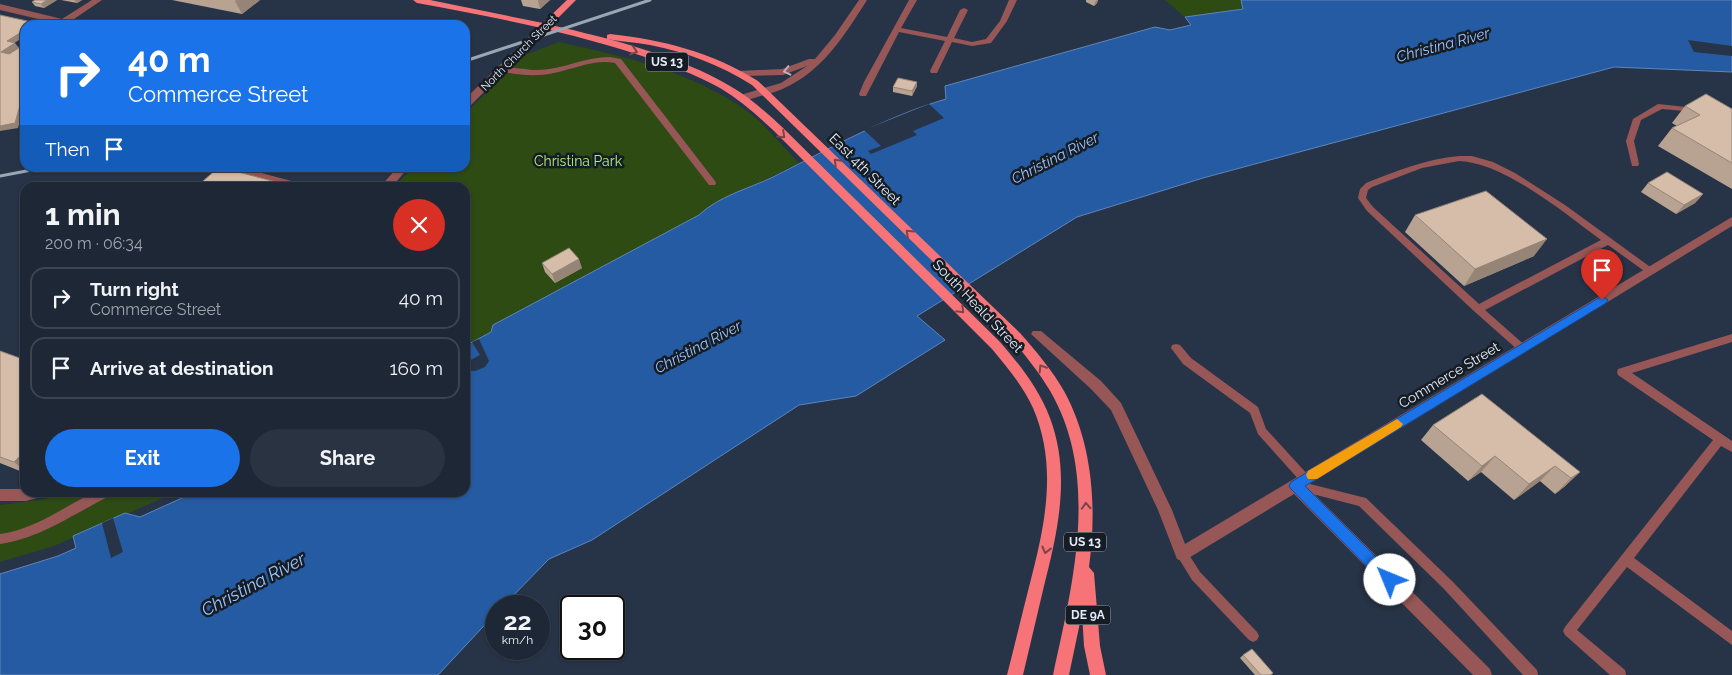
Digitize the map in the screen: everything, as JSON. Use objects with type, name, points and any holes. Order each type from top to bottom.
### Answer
[{"type":"main road","name":"East 4th Street","points":[[417,0],[588,36],[697,74],[741,98],[796,148]]},
{"type":"main road","name":"North Church Street","points":[[545,26],[572,0]]},
{"type":"main road","name":"East 4th Street","points":[[588,36],[638,40],[692,51],[741,73],[779,105],[1016,336],[1036,359],[1059,394],[1080,452],[1085,482],[1087,524],[1085,553]]},
{"type":"main road","name":"South Heald Street","points":[[796,148],[990,339],[1022,378],[1042,416],[1052,457],[1055,511],[1015,675]]},
{"type":"main road","name":"US 13","points":[[1061,675],[1085,553]]},
{"type":"main road","name":"DE 9A","points":[[1085,553],[1090,629],[1098,675]]},
{"type":"street","points":[[67,20],[98,0]]},
{"type":"street","points":[[741,98],[766,93],[795,80],[829,50],[862,0]]},
{"type":"street","points":[[0,7],[55,20]]},
{"type":"street","name":"North Church Street","points":[[470,100],[545,26]]},
{"type":"street","points":[[741,73],[783,72],[795,69],[829,50]]},
{"type":"street","points":[[390,182],[400,172]]},
{"type":"street","name":"Commerce Street","points":[[1182,554],[1732,221]]},
{"type":"street","points":[[1038,334],[1096,386],[1116,408],[1165,510],[1182,554]]},
{"type":"street","points":[[1300,482],[1484,675]]},
{"type":"street","points":[[0,495],[20,495]]},
{"type":"lane","points":[[863,94],[913,0]]},
{"type":"lane","points":[[897,29],[972,44],[988,41],[1004,21],[1013,0]]},
{"type":"lane","points":[[934,71],[964,10]]},
{"type":"lane","points":[[502,69],[526,73],[552,71],[596,60],[618,61],[712,183]]},
{"type":"lane","points":[[1635,164],[1630,141],[1637,119],[1661,106],[1709,112]]},
{"type":"lane","points":[[1523,348],[1370,210],[1362,198],[1364,189],[1369,185],[1433,162],[1474,159],[1494,166],[1518,180],[1650,271]]},
{"type":"lane","points":[[247,172],[284,182]]},
{"type":"lane","points":[[1478,308],[1607,241]]},
{"type":"lane","points":[[1732,338],[1622,372],[1732,447]]},
{"type":"lane","points":[[1176,348],[1188,361],[1254,410],[1262,430],[1300,482],[1362,502],[1448,585],[1532,675]]},
{"type":"lane","points":[[1620,675],[1569,630],[1720,439]]},
{"type":"lane","points":[[0,539],[13,538],[47,523],[95,497]]},
{"type":"lane","points":[[1182,554],[1196,576],[1253,636]]},
{"type":"lane","points":[[1626,559],[1732,639]]},
{"type":"green space","points":[[1165,0],[1241,0],[1244,8],[1185,17]]},
{"type":"green space","name":"Christina Park","points":[[559,42],[608,53],[681,76],[705,86],[748,112],[799,163],[742,191],[702,223],[470,342],[470,182],[399,182],[409,172],[470,172],[470,109],[522,56]]},
{"type":"green space","points":[[52,497],[165,497],[54,546],[0,562],[0,505]]},
{"type":"water","name":"Christina River","points":[[1241,0],[1732,0],[1732,72],[1614,67],[1203,178],[1077,217],[917,316],[945,340],[856,396],[799,405],[592,540],[549,559],[514,595],[485,595],[485,625],[438,675],[0,675],[0,574],[58,556],[76,548],[73,536],[125,513],[140,517],[184,497],[470,497],[470,343],[491,332],[493,325],[699,215],[725,198],[773,177],[879,124],[946,99],[945,86],[1155,27],[1170,30],[1191,25],[1185,17],[1243,9]]},
{"type":"pier","points":[[1688,40],[1732,46],[1732,56],[1694,52]]},
{"type":"pier","points":[[929,104],[944,118],[913,131],[917,135],[871,154],[868,151],[881,146],[864,130]]},
{"type":"pier","points":[[479,339],[489,361],[485,367],[475,371],[470,371],[470,360],[480,355],[472,342]]},
{"type":"pier","points":[[113,518],[123,552],[111,558],[102,523]]},
{"type":"building","points":[[35,0],[47,0],[41,4],[32,2]]},
{"type":"building","points":[[0,15],[22,20],[20,20],[20,33],[7,41],[15,43],[1,52],[9,54],[20,47],[20,105],[15,123],[0,126]]},
{"type":"building","points":[[898,78],[917,82],[912,91],[893,87]]},
{"type":"building","points":[[1706,94],[1732,109],[1732,163],[1672,128],[1700,115],[1685,106]]},
{"type":"building","points":[[213,172],[238,172],[276,182],[202,182]]},
{"type":"building","points":[[1667,172],[1703,194],[1684,205],[1648,183]]},
{"type":"building","points":[[1486,191],[1547,239],[1475,269],[1415,215]]},
{"type":"building","points":[[569,248],[579,259],[552,274],[542,263]]},
{"type":"building","points":[[0,351],[20,358],[20,456],[14,462],[0,457]]},
{"type":"building","points":[[1482,394],[1580,472],[1571,478],[1555,466],[1529,484],[1495,456],[1482,466],[1433,425]]},
{"type":"building","points":[[1252,649],[1273,673],[1261,675],[1243,655]]},
{"type":"railway","points":[[470,59],[650,0]]},
{"type":"railway","points":[[0,176],[21,172]]},
{"type":"slow traffic","points":[[1313,475],[1397,424]]},
{"type":"route","points":[[1390,580],[1295,486],[1602,300]]}]
